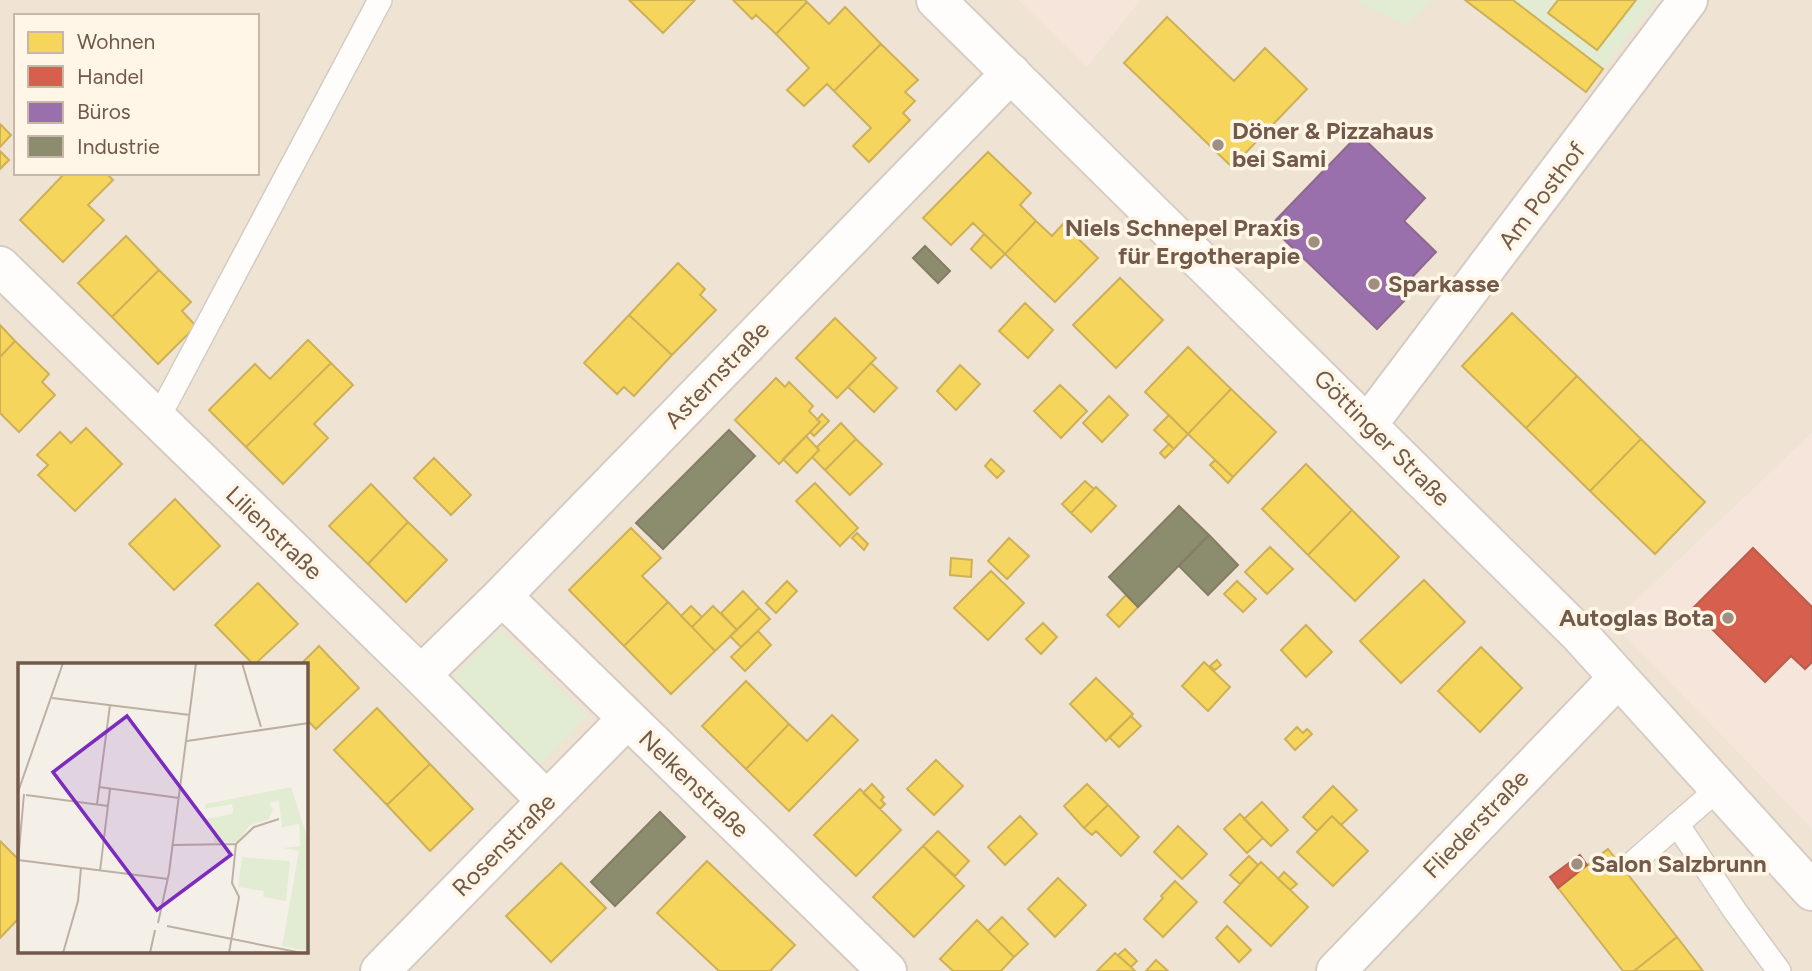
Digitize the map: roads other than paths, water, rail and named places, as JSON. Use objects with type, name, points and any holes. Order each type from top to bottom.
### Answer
[{"type":"street","name":"Göttinger Straße","points":[[936,0],[1579,634],[1812,891]]},
{"type":"street","name":"Am Posthof","points":[[1368,424],[1688,0]]},
{"type":"street","name":"Asternstraße","points":[[422,675],[1011,73]]},
{"type":"street","name":"Lilienstraße","points":[[0,266],[422,675],[547,801]]},
{"type":"street","name":"Nelkenstraße","points":[[502,596],[887,971]]},
{"type":"street","name":"Fliederstraße","points":[[1336,971],[1617,679]]},
{"type":"street","name":"Rosenstraße","points":[[380,971],[627,719]]},
{"type":"lane","points":[[157,420],[380,0]]},
{"type":"lane","points":[[1635,861],[1720,788]]},
{"type":"lane","points":[[1677,824],[1779,971]]},
{"type":"place","name":"Döner & Pizzahaus bei Sami","points":[[1218,145]]},
{"type":"place","name":"Niels Schnepel Praxis für Ergotherapie","points":[[1314,242]]},
{"type":"place","name":"Sparkasse","points":[[1374,284]]},
{"type":"place","name":"Autoglas Bota","points":[[1728,618]]},
{"type":"place","name":"Salon Salzbrunn","points":[[1577,864]]}]
